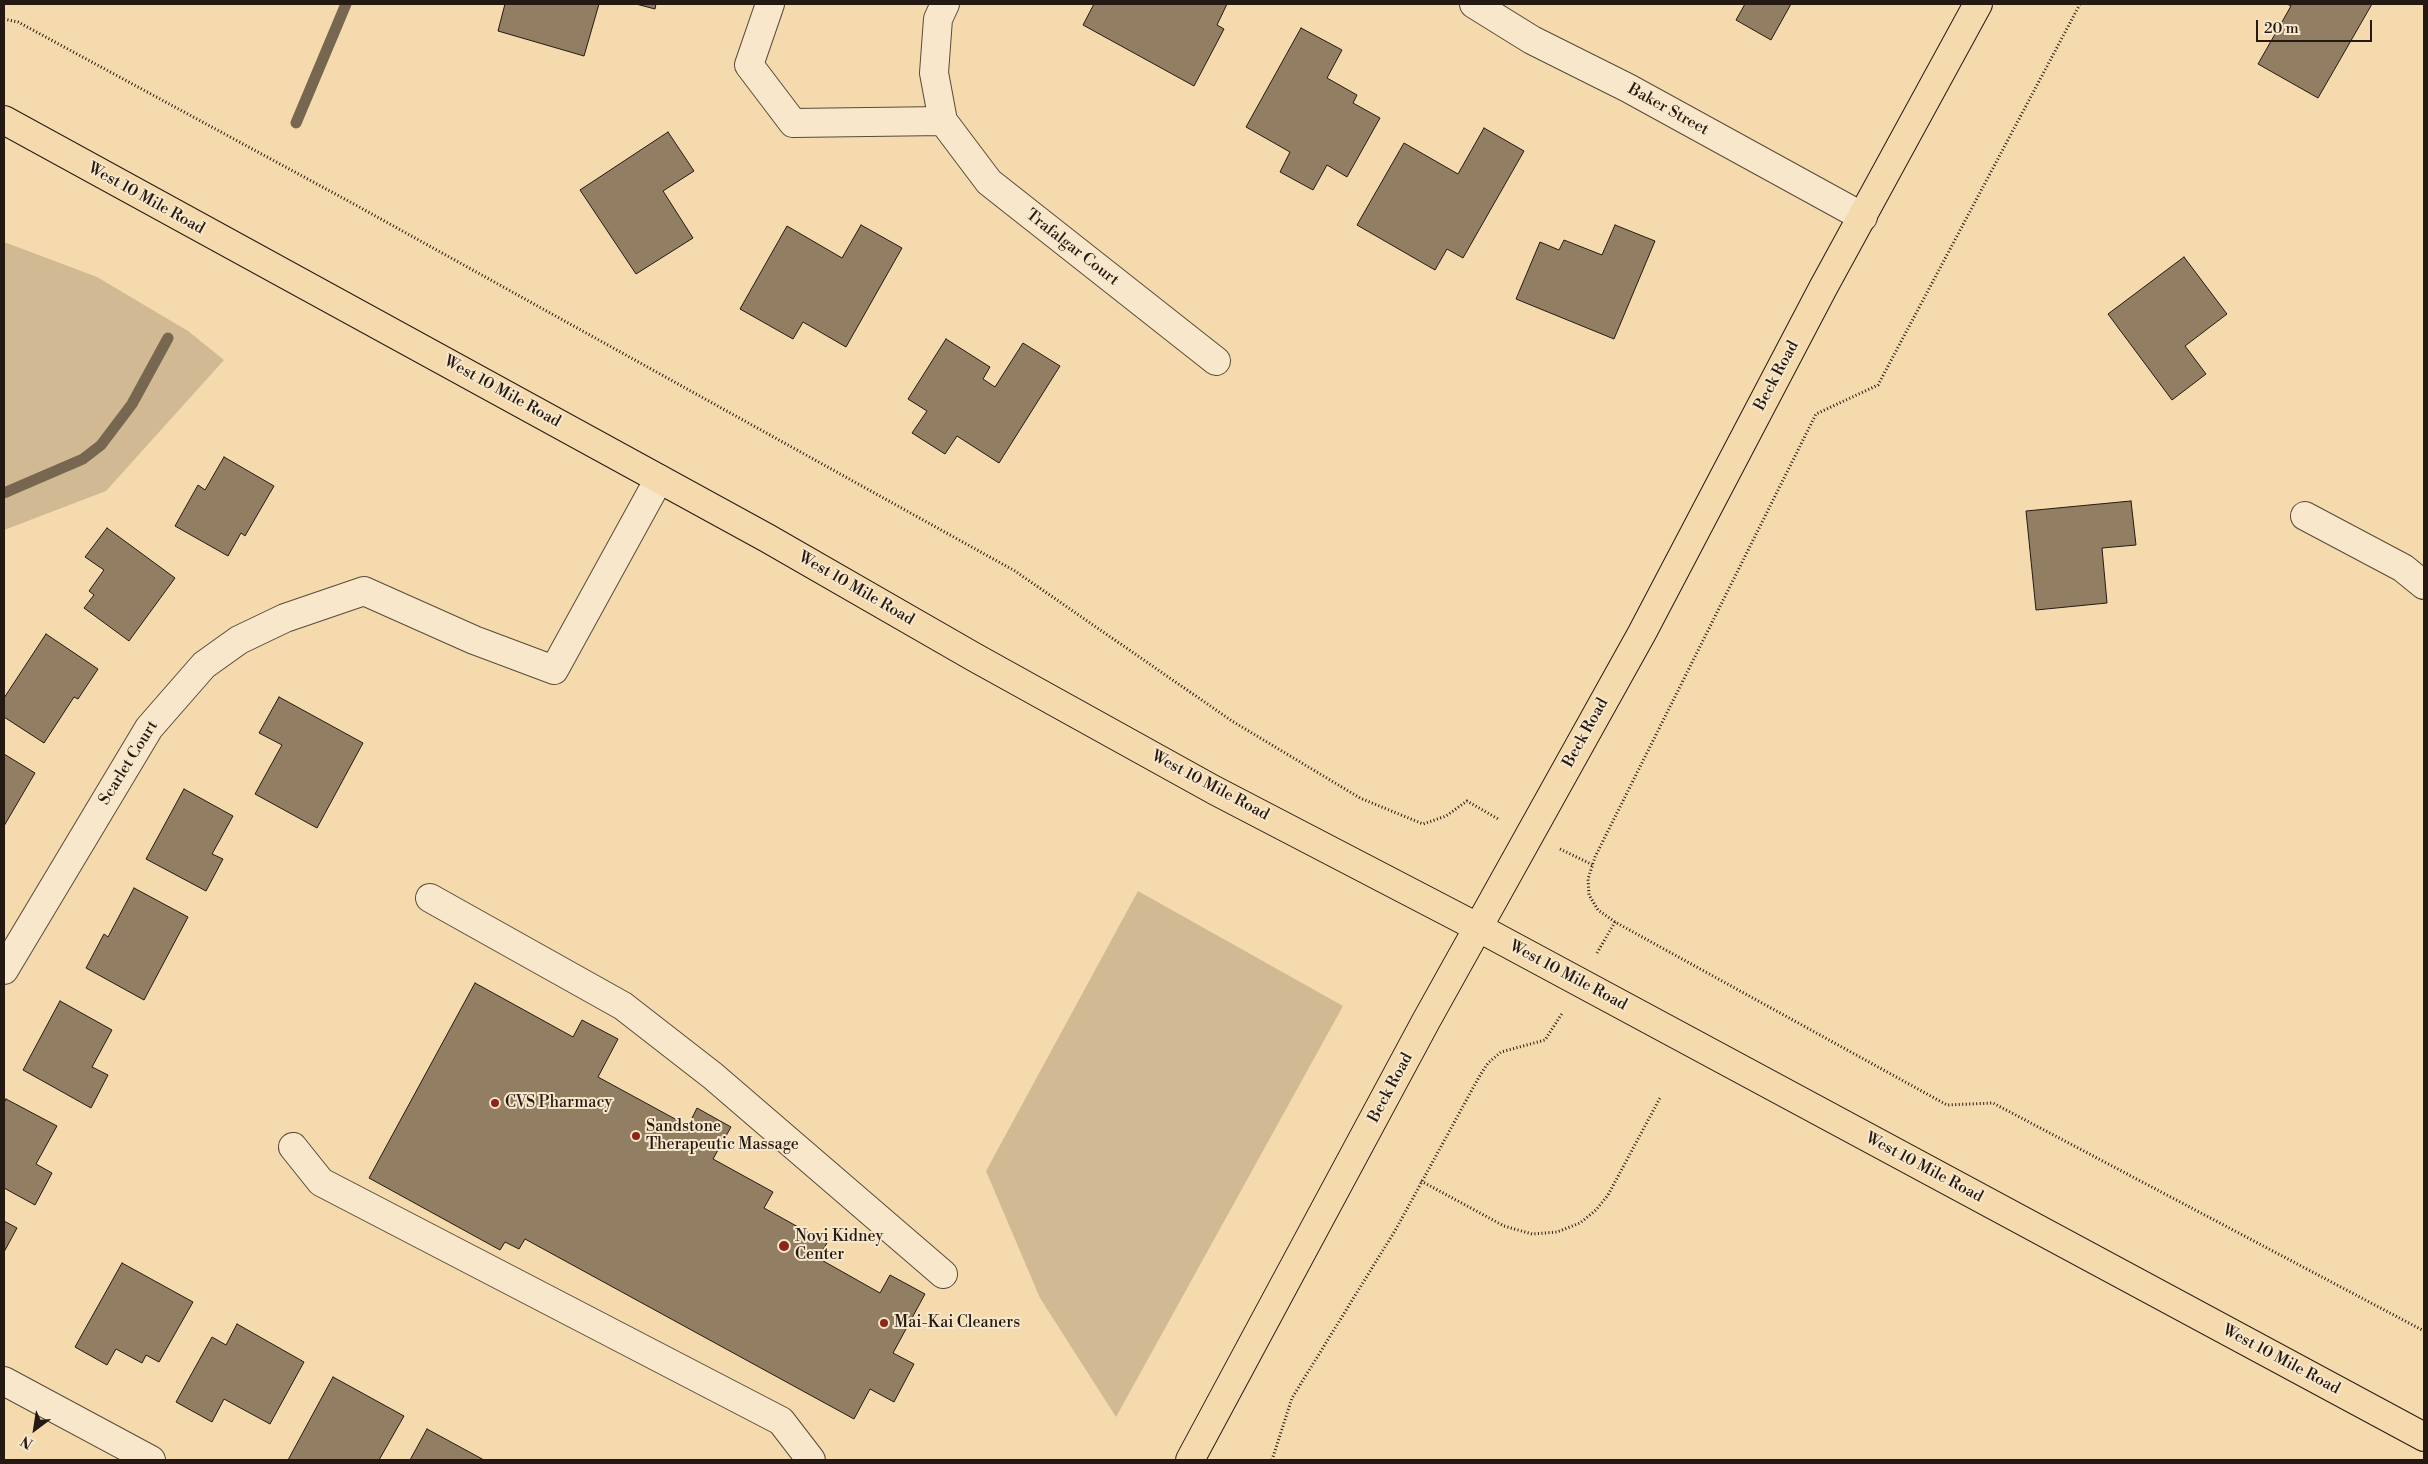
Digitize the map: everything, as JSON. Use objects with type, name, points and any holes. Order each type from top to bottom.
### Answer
[{"type":"main road","name":"Beck Road","points":[[1190,1460],[1426,1021],[1642,633],[1978,4]]},
{"type":"main road","name":"West 10 Mile Road","points":[[4,120],[659,479],[1214,790],[1479,928],[2424,1437]]},
{"type":"street","points":[[770,4],[749,65],[793,124],[943,121]]},
{"type":"street","name":"Trafalgar Court","points":[[945,4],[938,20],[934,72],[943,121],[989,182],[1216,361]]},
{"type":"street","name":"Baker Street","points":[[1474,4],[1532,40],[1628,88],[1863,217]]},
{"type":"street","name":"Scarlet Court","points":[[4,970],[149,728],[204,664],[239,640],[284,618],[364,591],[474,640],[554,670],[659,479]]},
{"type":"street","points":[[2305,516],[2403,568],[2424,585]]},
{"type":"street","points":[[430,898],[623,1006],[713,1076],[944,1274]]},
{"type":"street","points":[[293,1147],[321,1182],[781,1421],[811,1460]]},
{"type":"street","points":[[4,1381],[151,1460]]},
{"type":"path","points":[[2080,4],[1878,386],[1816,414],[1595,856],[1588,879],[1589,895],[1598,910],[1615,922],[1947,1105],[1993,1103],[2424,1331]]},
{"type":"path","points":[[4,18],[18,22],[352,203],[1015,571],[1232,721],[1360,798],[1422,824],[1446,816],[1467,802]]},
{"type":"path","points":[[1272,1460],[1292,1398],[1396,1229],[1488,1063],[1501,1052],[1545,1040]]},
{"type":"path","points":[[1421,1181],[1504,1226],[1532,1234],[1556,1232],[1580,1224],[1602,1202],[1660,1098]]},
{"type":"shaded area","points":[[4,242],[97,277],[188,331],[224,360],[106,491],[4,530]]},
{"type":"shaded area","points":[[1138,891],[1343,1006],[1116,1417],[1040,1298],[986,1171]]},
{"type":"building","points":[[505,4],[599,4],[584,56],[498,31]]},
{"type":"building","points":[[636,4],[656,4],[655,9]]},
{"type":"building","points":[[1094,4],[1227,4],[1217,25],[1224,29],[1194,86],[1083,25]]},
{"type":"building","points":[[1745,4],[1791,4],[1771,40],[1736,20]]},
{"type":"building","points":[[2287,4],[2372,4],[2318,98],[2258,64],[2291,6]]},
{"type":"building","points":[[1301,28],[1342,50],[1327,78],[1357,95],[1353,103],[1380,118],[1347,177],[1327,165],[1313,190],[1280,172],[1290,152],[1246,127]]},
{"type":"building","points":[[1484,128],[1524,151],[1463,258],[1447,249],[1435,270],[1357,225],[1404,143],[1458,174]]},
{"type":"building","points":[[668,132],[694,171],[663,191],[693,238],[636,274],[580,190]]},
{"type":"building","points":[[861,225],[902,248],[846,347],[803,322],[793,339],[740,309],[787,226],[842,258]]},
{"type":"building","points":[[1615,225],[1655,241],[1614,339],[1516,299],[1540,242],[1559,250],[1564,240],[1602,255]]},
{"type":"building","points":[[2184,257],[2227,314],[2185,346],[2206,374],[2172,400],[2108,314]]},
{"type":"building","points":[[946,339],[990,367],[983,379],[995,387],[1023,343],[1060,366],[999,463],[957,436],[945,454],[912,433],[927,411],[908,399]]},
{"type":"building","points":[[224,457],[274,486],[245,536],[241,533],[228,556],[175,526],[198,485],[205,490]]},
{"type":"building","points":[[2131,501],[2136,545],[2102,548],[2107,603],[2036,610],[2026,511]]},
{"type":"building","points":[[107,528],[175,578],[129,641],[84,608],[94,595],[89,591],[104,570],[85,557]]},
{"type":"building","points":[[46,634],[98,669],[78,699],[74,697],[44,743],[4,717],[4,698]]},
{"type":"building","points":[[279,697],[363,743],[317,828],[255,794],[282,745],[259,733]]},
{"type":"building","points":[[4,754],[35,773],[4,826]]},
{"type":"building","points":[[184,789],[233,816],[212,854],[223,859],[206,891],[146,859]]},
{"type":"building","points":[[134,888],[188,917],[144,1000],[86,968],[104,934],[108,937]]},
{"type":"building","points":[[475,983],[573,1037],[582,1020],[618,1039],[598,1077],[688,1126],[697,1108],[731,1127],[713,1159],[773,1192],[764,1208],[827,1243],[818,1258],[880,1293],[890,1275],[925,1294],[893,1353],[914,1364],[894,1402],[870,1389],[854,1419],[525,1239],[519,1249],[505,1242],[500,1250],[369,1178]]},
{"type":"building","points":[[60,1001],[112,1030],[92,1067],[108,1075],[91,1108],[23,1070]]},
{"type":"building","points":[[6,1099],[57,1126],[36,1164],[52,1173],[35,1205],[4,1188],[4,1103]]},
{"type":"building","points":[[4,1221],[17,1228],[4,1252]]},
{"type":"building","points":[[122,1263],[193,1302],[159,1362],[146,1355],[142,1363],[116,1349],[107,1365],[75,1347]]},
{"type":"building","points":[[237,1324],[304,1362],[270,1424],[224,1399],[212,1422],[176,1402],[212,1337],[226,1345]]},
{"type":"building","points":[[333,1377],[404,1416],[379,1460],[288,1460]]},
{"type":"building","points":[[427,1429],[484,1460],[410,1460]]},
{"type":"waterway","points":[[296,123],[346,4]]},
{"type":"waterway","points":[[4,493],[83,459],[101,445],[132,404],[168,338]]},
{"type":"place","name":"CVS Pharmacy","points":[[495,1103]]},
{"type":"place","name":"Sandstone Therapeutic Massage","points":[[636,1136]]},
{"type":"place","name":"Novi Kidney Center","points":[[784,1246]]},
{"type":"place","name":"Mai-Kai Cleaners","points":[[884,1323]]}]
